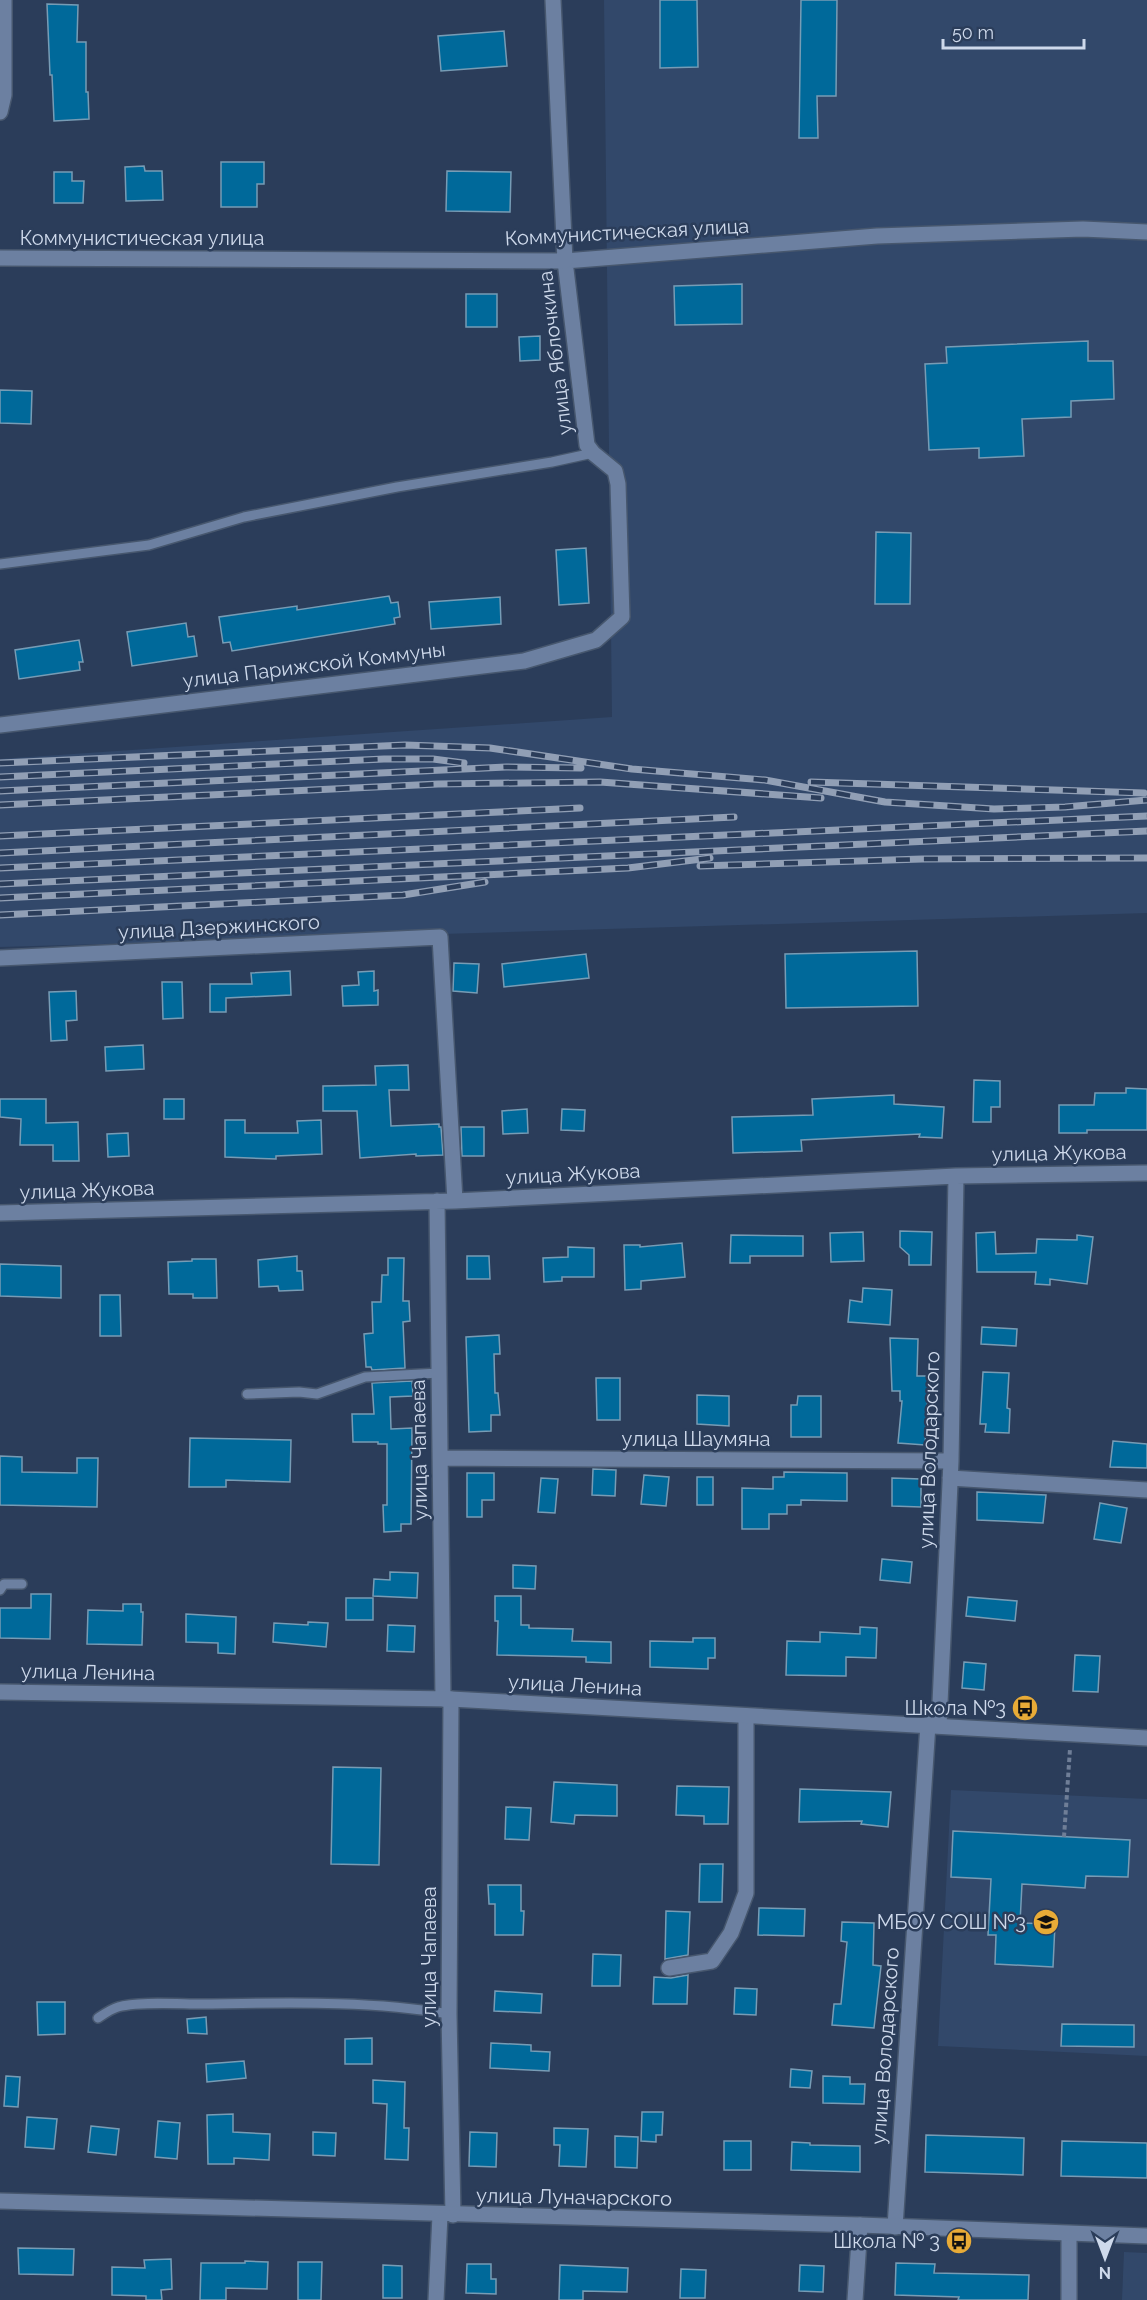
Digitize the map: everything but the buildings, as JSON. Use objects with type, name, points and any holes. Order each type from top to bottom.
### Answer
[{"type":"street","points":[[0,112],[4,95],[4,0]]},
{"type":"street","name":"улица Яблочкина","points":[[553,0],[565,261],[587,445],[615,471],[618,484],[622,617]]},
{"type":"street","name":"Коммунистическая улица","points":[[0,258],[565,261],[877,236],[1083,229],[1147,232]]},
{"type":"street","name":"улица Парижской Коммуны","points":[[0,725],[524,661],[596,640],[622,617]]},
{"type":"street","name":"улица Дзержинского","points":[[0,958],[440,937],[455,1201]]},
{"type":"street","name":"улица Жукова","points":[[0,1213],[455,1201],[956,1176],[1147,1173]]},
{"type":"street","name":"улица Володарского","points":[[894,2227],[934,1725],[950,1478],[956,1176]]},
{"type":"street","name":"улица Чапаева","points":[[436,2300],[446,2215],[449,2014],[447,1699],[440,1458],[437,1201]]},
{"type":"street","name":"улица Шаумяна","points":[[440,1458],[951,1461]]},
{"type":"street","points":[[950,1478],[1147,1491]]},
{"type":"street","name":"улица Ленина","points":[[0,1692],[447,1699],[1147,1738]]},
{"type":"street","points":[[669,1968],[712,1960],[731,1933],[746,1893],[746,1716]]},
{"type":"street","name":"улица Луначарского","points":[[0,2201],[860,2225],[1147,2236]]},
{"type":"street","points":[[855,2300],[860,2225]]},
{"type":"street","points":[[1069,2234],[1069,2300]]},
{"type":"lane","points":[[0,564],[149,544],[244,517],[397,487],[552,462],[593,453]]},
{"type":"lane","points":[[247,1394],[307,1392],[317,1394],[365,1377],[439,1373]]},
{"type":"lane","points":[[0,1590],[4,1584],[22,1584]]},
{"type":"lane","points":[[98,2018],[119,2007],[183,2004],[387,2006],[449,2014]]},
{"type":"path","points":[[1064,1837],[1071,1734]]},
{"type":"shaded area","points":[[604,0],[1147,0],[1147,913],[0,947],[0,759],[612,717]]},
{"type":"shaded area","name":"МБОУ СОШ №3","points":[[951,1790],[1147,1799],[1147,2056],[938,2046]]},
{"type":"shaded area","points":[[1124,2252],[1147,2253],[1147,2300],[1122,2300]]},
{"type":"railway","points":[[0,763],[405,745],[490,748],[632,769],[765,780],[885,802],[994,809],[1065,807],[1147,800]]},
{"type":"railway","points":[[0,777],[384,759],[433,759],[464,763]]},
{"type":"railway","points":[[0,791],[506,767],[581,768]]},
{"type":"railway","points":[[0,805],[438,784],[600,782],[821,798]]},
{"type":"railway","points":[[811,782],[1144,793]]},
{"type":"railway","points":[[0,836],[580,808]]},
{"type":"railway","points":[[0,868],[1147,816]]},
{"type":"railway","points":[[0,853],[734,817]]},
{"type":"railway","points":[[0,884],[1147,831]]},
{"type":"railway","points":[[0,898],[628,868],[710,858]]},
{"type":"railway","points":[[700,866],[922,859],[1147,858]]},
{"type":"railway","points":[[0,915],[403,895],[485,882]]},
{"type":"place","name":"Школа №3","points":[[1025,1708]]},
{"type":"place","name":"МБОУ СОШ №3","points":[[1046,1922]]},
{"type":"place","name":"Школа № 3","points":[[959,2241]]}]
